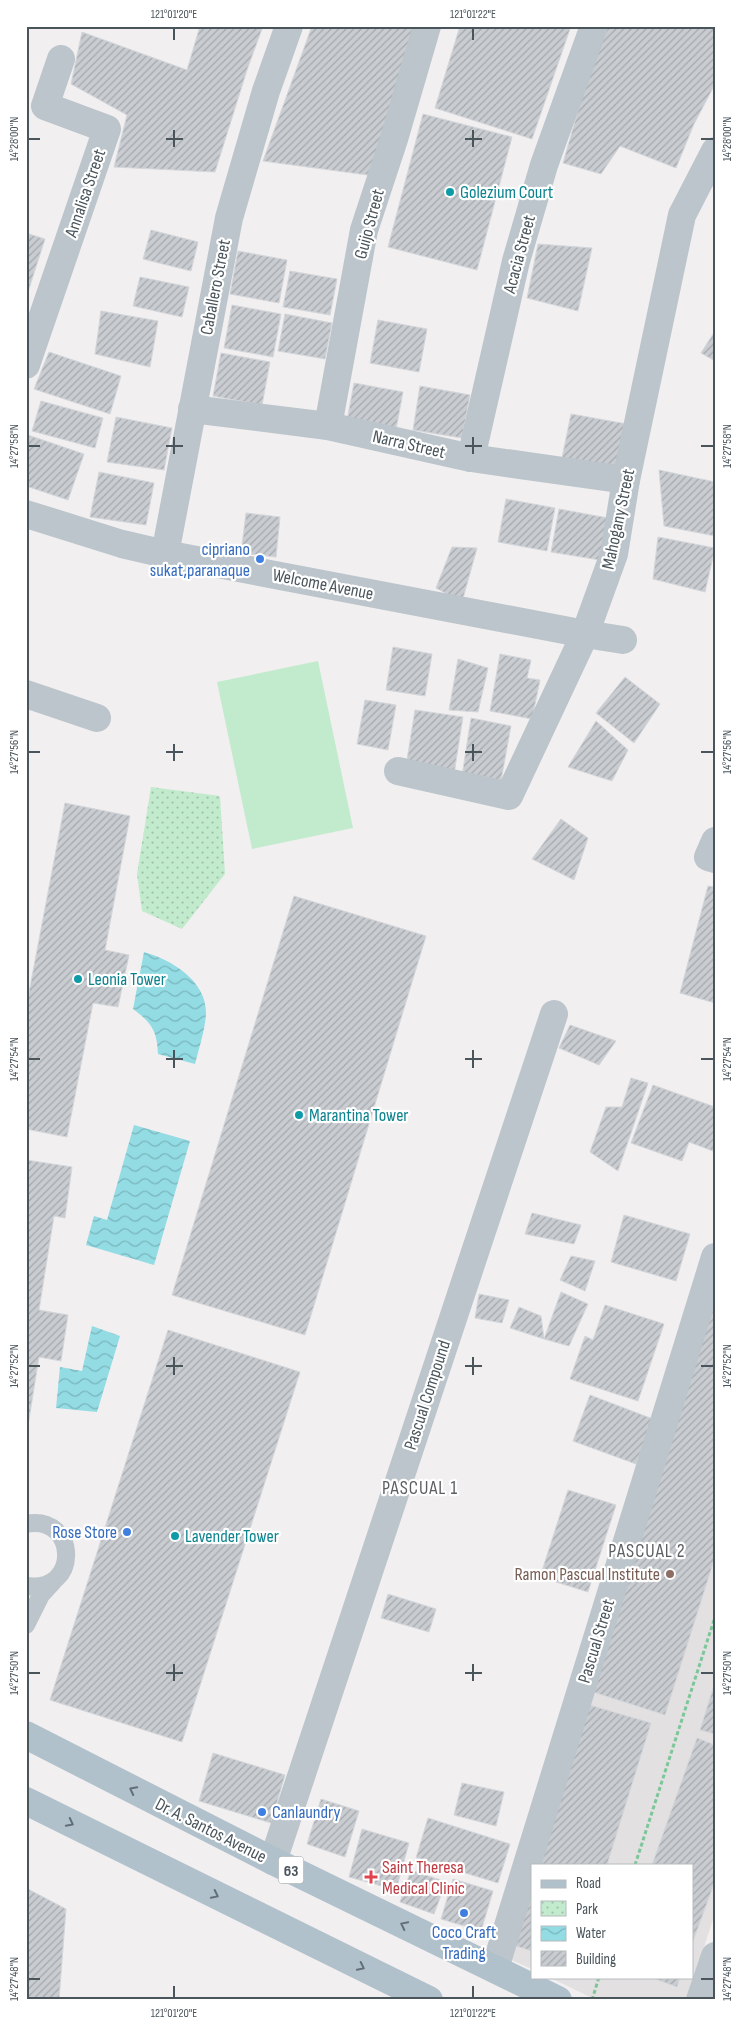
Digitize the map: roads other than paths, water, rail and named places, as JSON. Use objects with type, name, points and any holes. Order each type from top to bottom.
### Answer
[{"type":"main road","name":"Dr. A. Santos Avenue","points":[[26,1735],[273,1862],[558,2000]]},
{"type":"main road","points":[[26,1801],[429,2000]]},
{"type":"street","name":"Caballero Street","points":[[165,554],[229,218],[266,90],[288,26]]},
{"type":"street","name":"Guijo Street","points":[[328,426],[364,230],[394,139],[427,26]]},
{"type":"street","name":"Acacia Street","points":[[471,458],[516,261],[544,165],[594,26]]},
{"type":"street","name":"Annalisa Street","points":[[26,366],[107,129],[45,106],[61,59]]},
{"type":"street","name":"Mahogany Street","points":[[398,771],[508,796],[586,634],[614,554],[626,480],[682,215],[715,151]]},
{"type":"street","name":"Narra Street","points":[[192,409],[328,426],[471,458],[626,480]]},
{"type":"street","name":"Welcome Avenue","points":[[26,514],[122,544],[165,554],[623,640]]},
{"type":"street","points":[[26,694],[97,718]]},
{"type":"street","name":"Pascual Compound","points":[[273,1862],[554,1014]]},
{"type":"street","name":"Pascual Street","points":[[495,1968],[715,1257]]},
{"type":"street","points":[[700,2000],[715,1956]]},
{"type":"lane","points":[[26,1524],[44,1524],[54,1529],[65,1542],[67,1553],[66,1564],[61,1574],[37,1602],[26,1625]]},
{"type":"lane","points":[[26,1586],[39,1587],[53,1582]]},
{"type":"water","points":[[144,952],[176,966],[194,982],[201,992],[205,1002],[206,1014],[195,1064],[158,1054],[155,1033],[149,1023],[133,1009]]},
{"type":"water","points":[[134,1125],[190,1141],[154,1265],[86,1245],[94,1216],[107,1220]]},
{"type":"water","points":[[92,1326],[120,1336],[97,1412],[56,1408],[60,1367],[82,1371]]},
{"type":"place","name":"Golezium Court","points":[[450,192]]},
{"type":"place","name":"cipriano sukat,paranaque","points":[[260,559]]},
{"type":"place","name":"Leonia Tower","points":[[78,979]]},
{"type":"place","name":"Marantina Tower","points":[[299,1115]]},
{"type":"place","name":"Rose Store","points":[[127,1532]]},
{"type":"place","name":"Lavender Tower","points":[[175,1536]]},
{"type":"place","name":"Ramon Pascual Institute","points":[[670,1574]]},
{"type":"place","name":"Canlaundry","points":[[262,1812]]},
{"type":"place","name":"Saint Theresa Medical Clinic","points":[[371,1877]]},
{"type":"place","name":"Coco Craft Trading","points":[[464,1913]]},
{"type":"district","name":"PASCUAL 1","points":[[420,1487]]},
{"type":"district","name":"PASCUAL 2","points":[[647,1550]]}]
